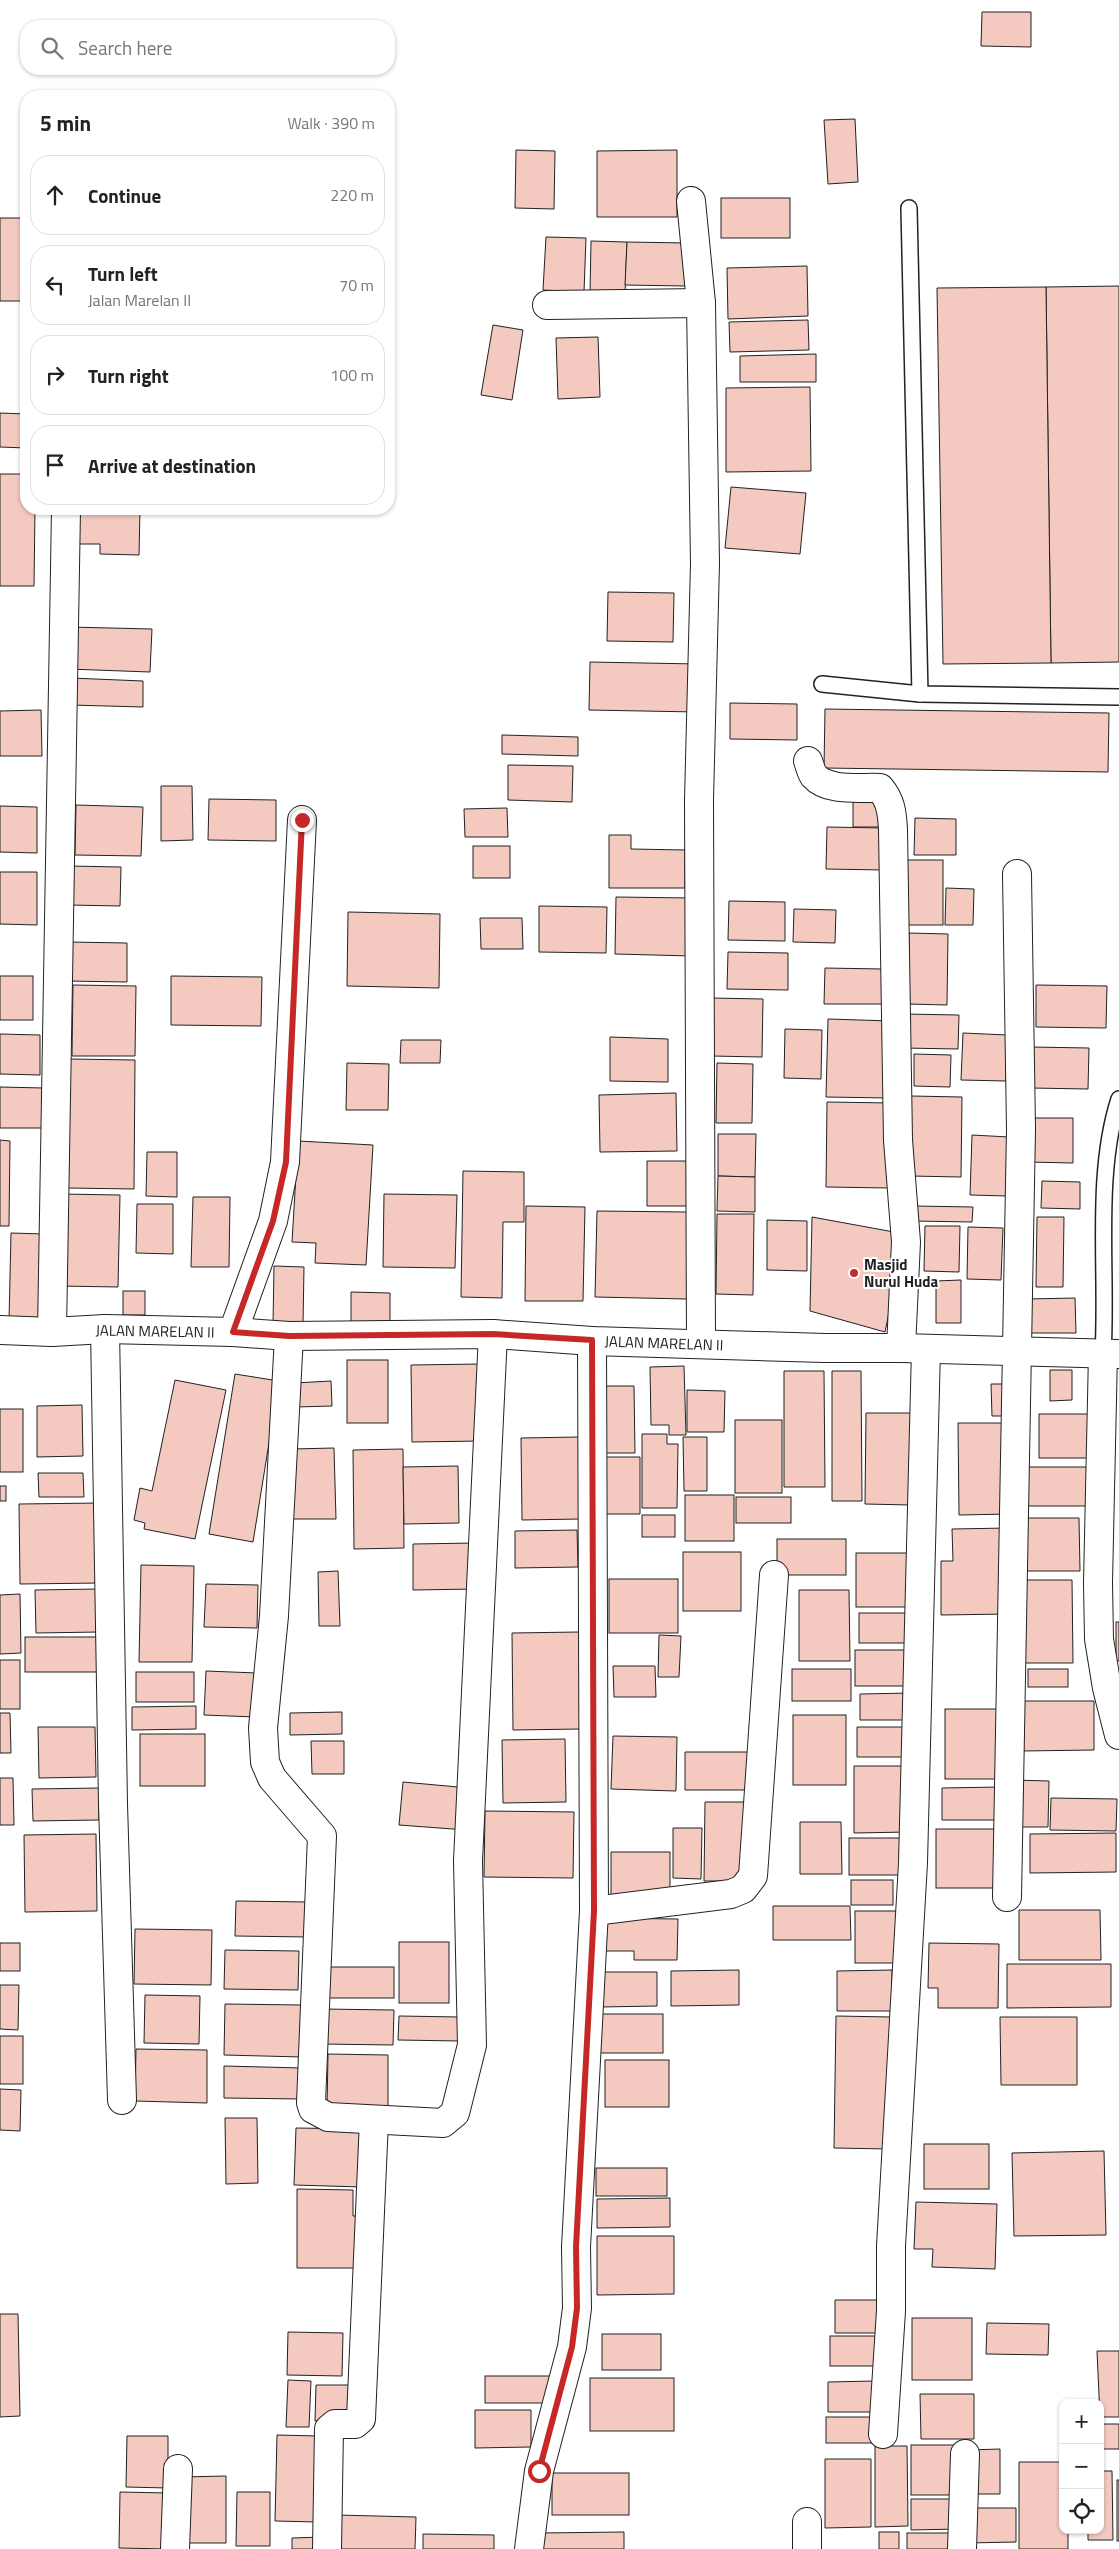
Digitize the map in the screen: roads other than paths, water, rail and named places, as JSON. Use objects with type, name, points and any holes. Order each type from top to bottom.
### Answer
[{"type":"street","points":[[691,202],[701,303],[705,563],[699,800],[702,1343]]},
{"type":"street","points":[[547,305],[701,303]]},
{"type":"street","points":[[52,1332],[66,515]]},
{"type":"street","points":[[808,761],[812,775],[820,781],[835,786],[880,788],[888,797],[893,829],[898,1140],[914,1349],[913,1863],[891,2246],[891,2311],[883,2434]]},
{"type":"street","points":[[233,1332],[273,1221],[286,1162],[302,820]]},
{"type":"street","points":[[1006,1898],[1021,1129],[1017,874]]},
{"type":"street","points":[[105,1329],[113,1804],[122,2100]]},
{"type":"street","name":"JALAN MARELAN II","points":[[0,1330],[52,1332],[105,1329],[233,1332],[289,1336],[493,1334],[592,1340],[824,1348],[1017,1350],[1111,1354]]},
{"type":"street","points":[[289,1336],[274,1616],[263,1728],[265,1762],[272,1778],[322,1836],[311,2102],[313,2109],[328,2117],[442,2123],[455,2113],[472,2045],[468,1861],[493,1334]]},
{"type":"street","points":[[529,2549],[539,2471],[572,2347],[577,2308],[576,2247],[594,1911],[592,1340]]},
{"type":"street","points":[[1111,1354],[1098,1583],[1099,1639],[1107,1688],[1119,1735]]},
{"type":"street","points":[[594,1911],[731,1894],[743,1889],[753,1876],[774,1575]]},
{"type":"street","points":[[327,2549],[329,2429],[335,2424],[355,2424],[361,2418],[374,2120]]},
{"type":"street","points":[[962,2549],[965,2454]]},
{"type":"street","points":[[175,2549],[178,2469]]},
{"type":"street","points":[[807,2522],[807,2549]]},
{"type":"lane","points":[[909,208],[920,694]]},
{"type":"lane","points":[[822,684],[920,694],[1119,697]]},
{"type":"lane","points":[[1111,1354],[1106,1167],[1111,1124],[1119,1098]]},
{"type":"place","name":"Masjid Nurul Huda","points":[[854,1273]]}]
